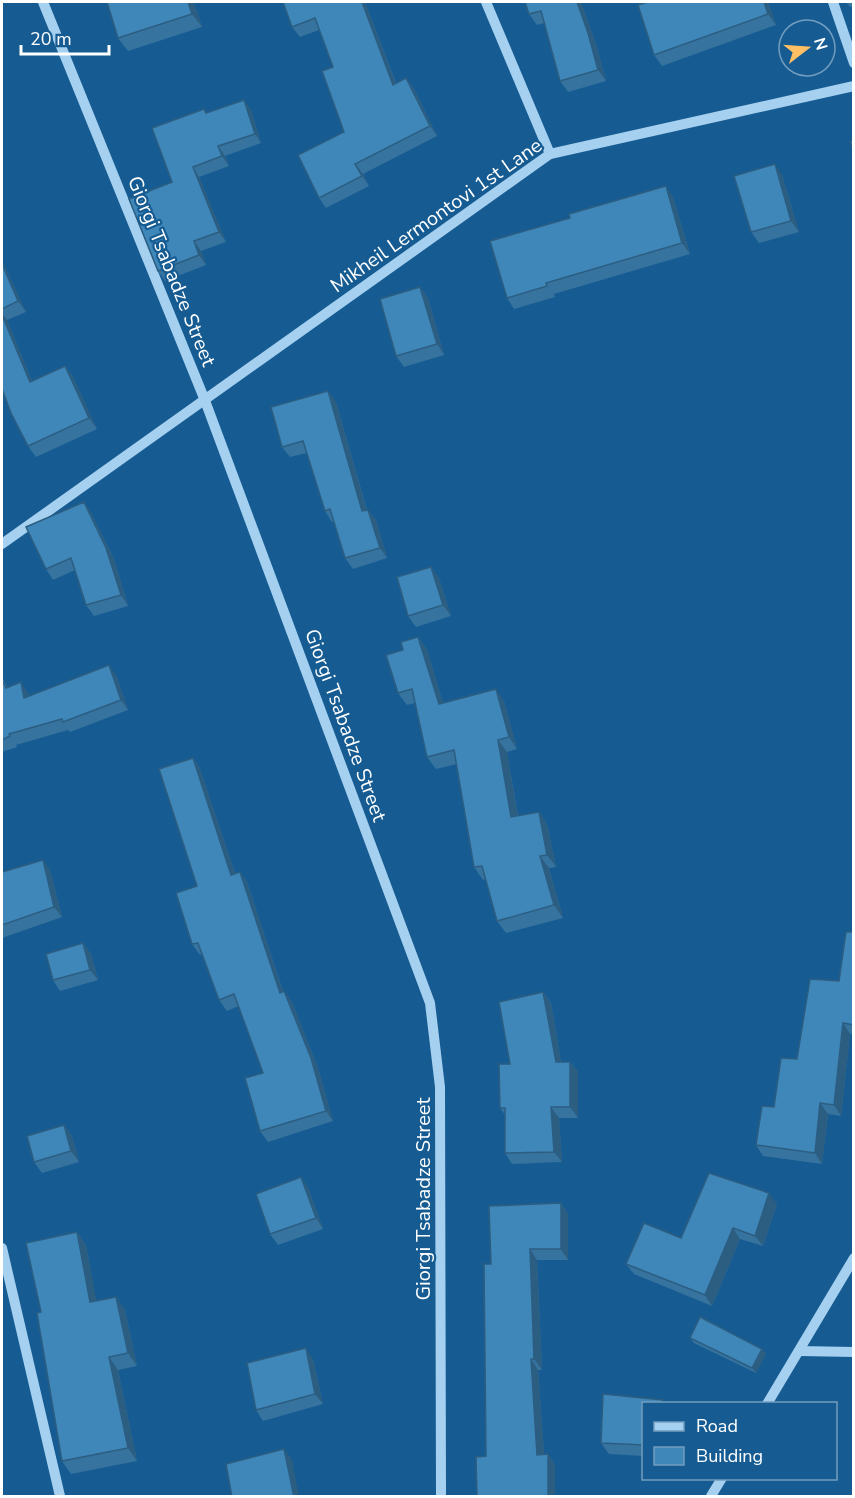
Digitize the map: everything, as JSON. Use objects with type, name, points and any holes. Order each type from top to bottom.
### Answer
[{"type":"street","name":"Giorgi Tsabadze Street","points":[[43,2],[204,398],[430,1003],[440,1088],[441,1497]]},
{"type":"street","points":[[486,2],[550,154]]},
{"type":"street","points":[[833,2],[854,63]]},
{"type":"street","name":"Mikheil Lermontovi 1st Lane","points":[[2,544],[204,398],[550,154],[854,86]]},
{"type":"street","points":[[2,1248],[60,1497]]},
{"type":"street","points":[[768,1402],[854,1258]]},
{"type":"street","points":[[799,1351],[854,1352]]},
{"type":"street","points":[[711,1497],[721,1480]]},
{"type":"building","points":[[107,2],[188,2],[192,14],[118,38]]},
{"type":"building","points":[[283,2],[362,2],[393,85],[406,78],[430,126],[355,164],[362,176],[319,198],[298,155],[344,132],[322,71],[333,67],[315,18],[292,27]]},
{"type":"building","points":[[525,2],[577,2],[598,70],[560,81],[541,11],[529,14]]},
{"type":"building","points":[[648,2],[764,2],[768,14],[654,55],[638,5]]},
{"type":"building","points":[[244,100],[255,134],[218,146],[222,156],[193,167],[219,232],[194,241],[199,255],[158,271],[129,199],[172,182],[152,128],[204,109],[206,113]]},
{"type":"building","points":[[854,140],[854,154],[850,141]]},
{"type":"building","points":[[775,164],[791,221],[751,232],[734,176]]},
{"type":"building","points":[[666,186],[682,243],[546,283],[547,286],[507,298],[490,241],[570,218],[569,214]]},
{"type":"building","points":[[2,264],[18,301],[2,309]]},
{"type":"building","points":[[420,287],[437,344],[396,356],[380,299]]},
{"type":"building","points":[[2,315],[30,382],[65,366],[89,418],[28,446],[2,389]]},
{"type":"building","points":[[328,391],[362,511],[368,510],[380,548],[345,558],[330,509],[325,511],[303,441],[282,447],[271,407]]},
{"type":"building","points":[[84,502],[106,548],[121,595],[86,605],[71,558],[46,569],[26,527]]},
{"type":"building","points":[[431,567],[443,605],[408,616],[397,577]]},
{"type":"building","points":[[418,637],[439,704],[496,689],[509,737],[498,740],[511,817],[539,812],[547,855],[540,856],[554,905],[497,921],[482,866],[474,867],[454,750],[427,757],[412,689],[398,693],[386,655],[403,650],[401,642]]},
{"type":"building","points":[[109,665],[121,700],[63,722],[62,719],[9,734],[10,736],[2,740],[2,680],[6,688],[21,682],[24,698]]},
{"type":"building","points":[[193,758],[231,875],[240,872],[280,993],[284,991],[311,1058],[326,1111],[260,1131],[245,1078],[263,1073],[234,994],[219,1000],[198,943],[192,944],[176,893],[197,886],[159,769]]},
{"type":"building","points":[[43,860],[54,907],[2,925],[2,872]]},
{"type":"building","points":[[846,932],[854,932],[854,1025],[843,1023],[834,1105],[820,1103],[815,1153],[756,1145],[762,1106],[774,1107],[781,1058],[797,1059],[810,979],[839,981]]},
{"type":"building","points":[[83,943],[90,970],[53,980],[46,954]]},
{"type":"building","points":[[543,992],[556,1062],[570,1062],[570,1107],[551,1107],[554,1152],[505,1153],[505,1108],[500,1108],[499,1064],[510,1064],[499,1002]]},
{"type":"building","points":[[64,1125],[71,1151],[34,1162],[27,1136]]},
{"type":"building","points":[[709,1173],[769,1193],[755,1236],[733,1228],[705,1295],[626,1264],[644,1223],[681,1238]]},
{"type":"building","points":[[301,1177],[316,1218],[270,1234],[256,1194]]},
{"type":"building","points":[[561,1203],[561,1249],[530,1249],[534,1359],[531,1359],[537,1455],[548,1454],[548,1497],[477,1497],[476,1457],[486,1456],[484,1264],[491,1264],[489,1206]]},
{"type":"building","points":[[77,1232],[90,1302],[116,1297],[128,1353],[109,1357],[128,1448],[62,1461],[37,1313],[41,1312],[26,1243]]},
{"type":"building","points":[[700,1317],[762,1349],[752,1368],[690,1338]]},
{"type":"building","points":[[306,1348],[315,1394],[256,1410],[247,1363]]},
{"type":"building","points":[[603,1394],[663,1400],[662,1402],[642,1402],[642,1445],[601,1443]]},
{"type":"building","points":[[284,1449],[294,1497],[232,1497],[226,1464]]}]
